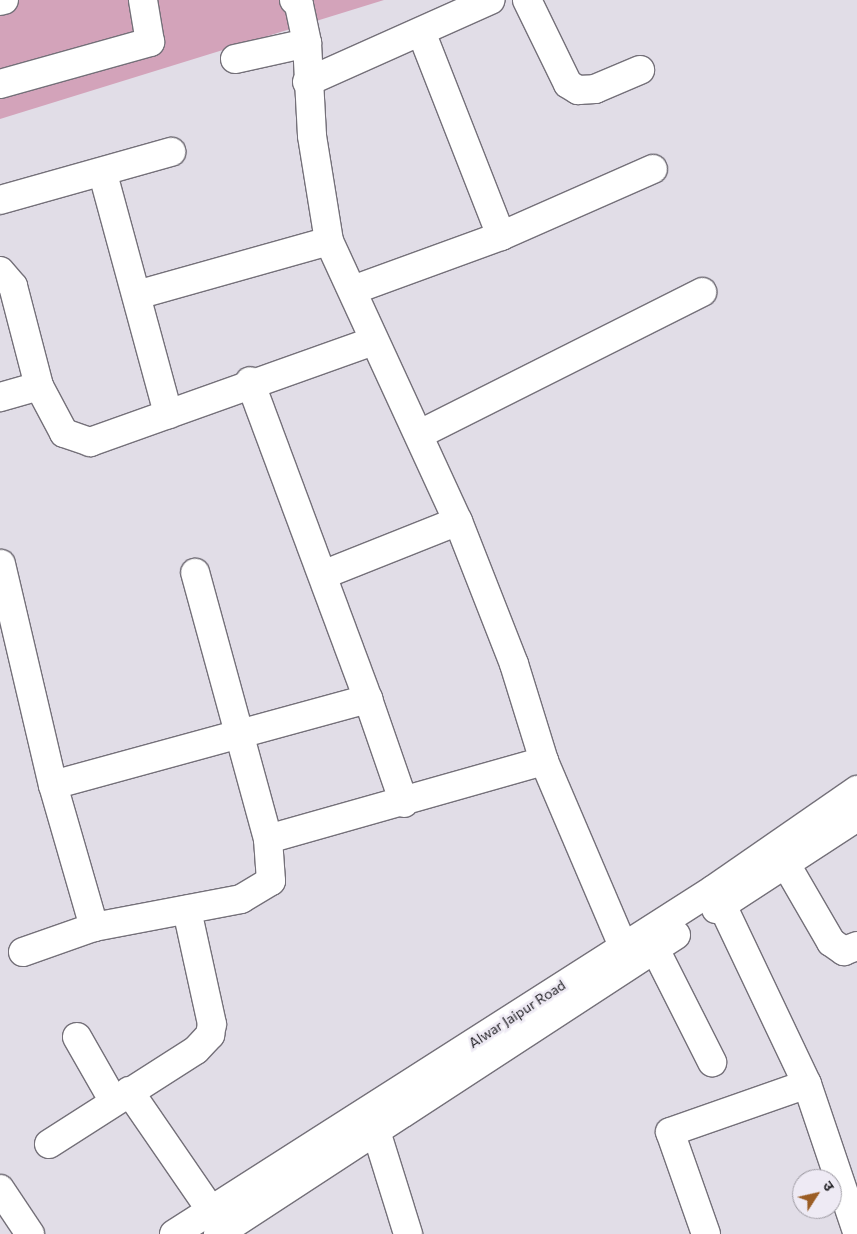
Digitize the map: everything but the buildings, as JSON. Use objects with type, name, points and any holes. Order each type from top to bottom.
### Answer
[{"type":"street","points":[[0,1],[4,0]]},
{"type":"street","points":[[0,84],[150,42],[143,0]]},
{"type":"street","points":[[306,82],[422,34],[490,0]]},
{"type":"street","points":[[527,0],[568,84],[578,90],[595,89],[640,70]]},
{"type":"street","points":[[297,2],[307,43],[306,82],[329,241],[353,290],[372,341],[420,434],[458,521],[514,664],[544,761],[623,946]]},
{"type":"street","points":[[422,34],[502,236]]},
{"type":"street","points":[[235,59],[307,43]]},
{"type":"street","points":[[0,200],[103,174],[171,152]]},
{"type":"street","points":[[353,290],[502,236],[654,169]]},
{"type":"street","points":[[103,174],[168,414]]},
{"type":"street","points":[[136,295],[329,241]]},
{"type":"street","points":[[0,271],[13,286],[39,386],[64,433],[76,440],[90,442],[168,414],[250,381],[372,341]]},
{"type":"street","points":[[420,434],[702,292]]},
{"type":"street","points":[[250,381],[325,574],[404,803]]},
{"type":"street","points":[[0,397],[39,386]]},
{"type":"street","points":[[325,574],[458,521]]},
{"type":"street","points":[[1,564],[53,786],[94,927]]},
{"type":"street","points":[[23,952],[94,927],[241,899],[263,889],[271,881],[273,866],[268,839],[195,573]]},
{"type":"street","points":[[53,786],[239,737],[368,699]]},
{"type":"street","points":[[268,839],[404,803],[544,761]]},
{"type":"street","name":"Alwar Jaipur Road","points":[[214,1222],[857,790]]},
{"type":"street","name":"Alwar Jaipur Road","points":[[174,1234],[214,1222],[376,1131],[722,905],[786,866],[857,817]]},
{"type":"street","points":[[786,866],[831,942],[844,951],[857,946]]},
{"type":"street","points":[[722,905],[807,1084],[857,1232]]},
{"type":"street","points":[[49,1144],[121,1095],[196,1050],[210,1035],[212,1024],[187,910]]},
{"type":"street","points":[[655,949],[712,1062]]},
{"type":"street","points":[[78,1037],[214,1222]]},
{"type":"street","points":[[706,1234],[670,1132],[807,1084]]},
{"type":"street","points":[[376,1131],[408,1234]]},
{"type":"street","points":[[0,1189],[30,1234]]},
{"type":"shaded area","points":[[0,0],[384,0],[0,119]]}]
